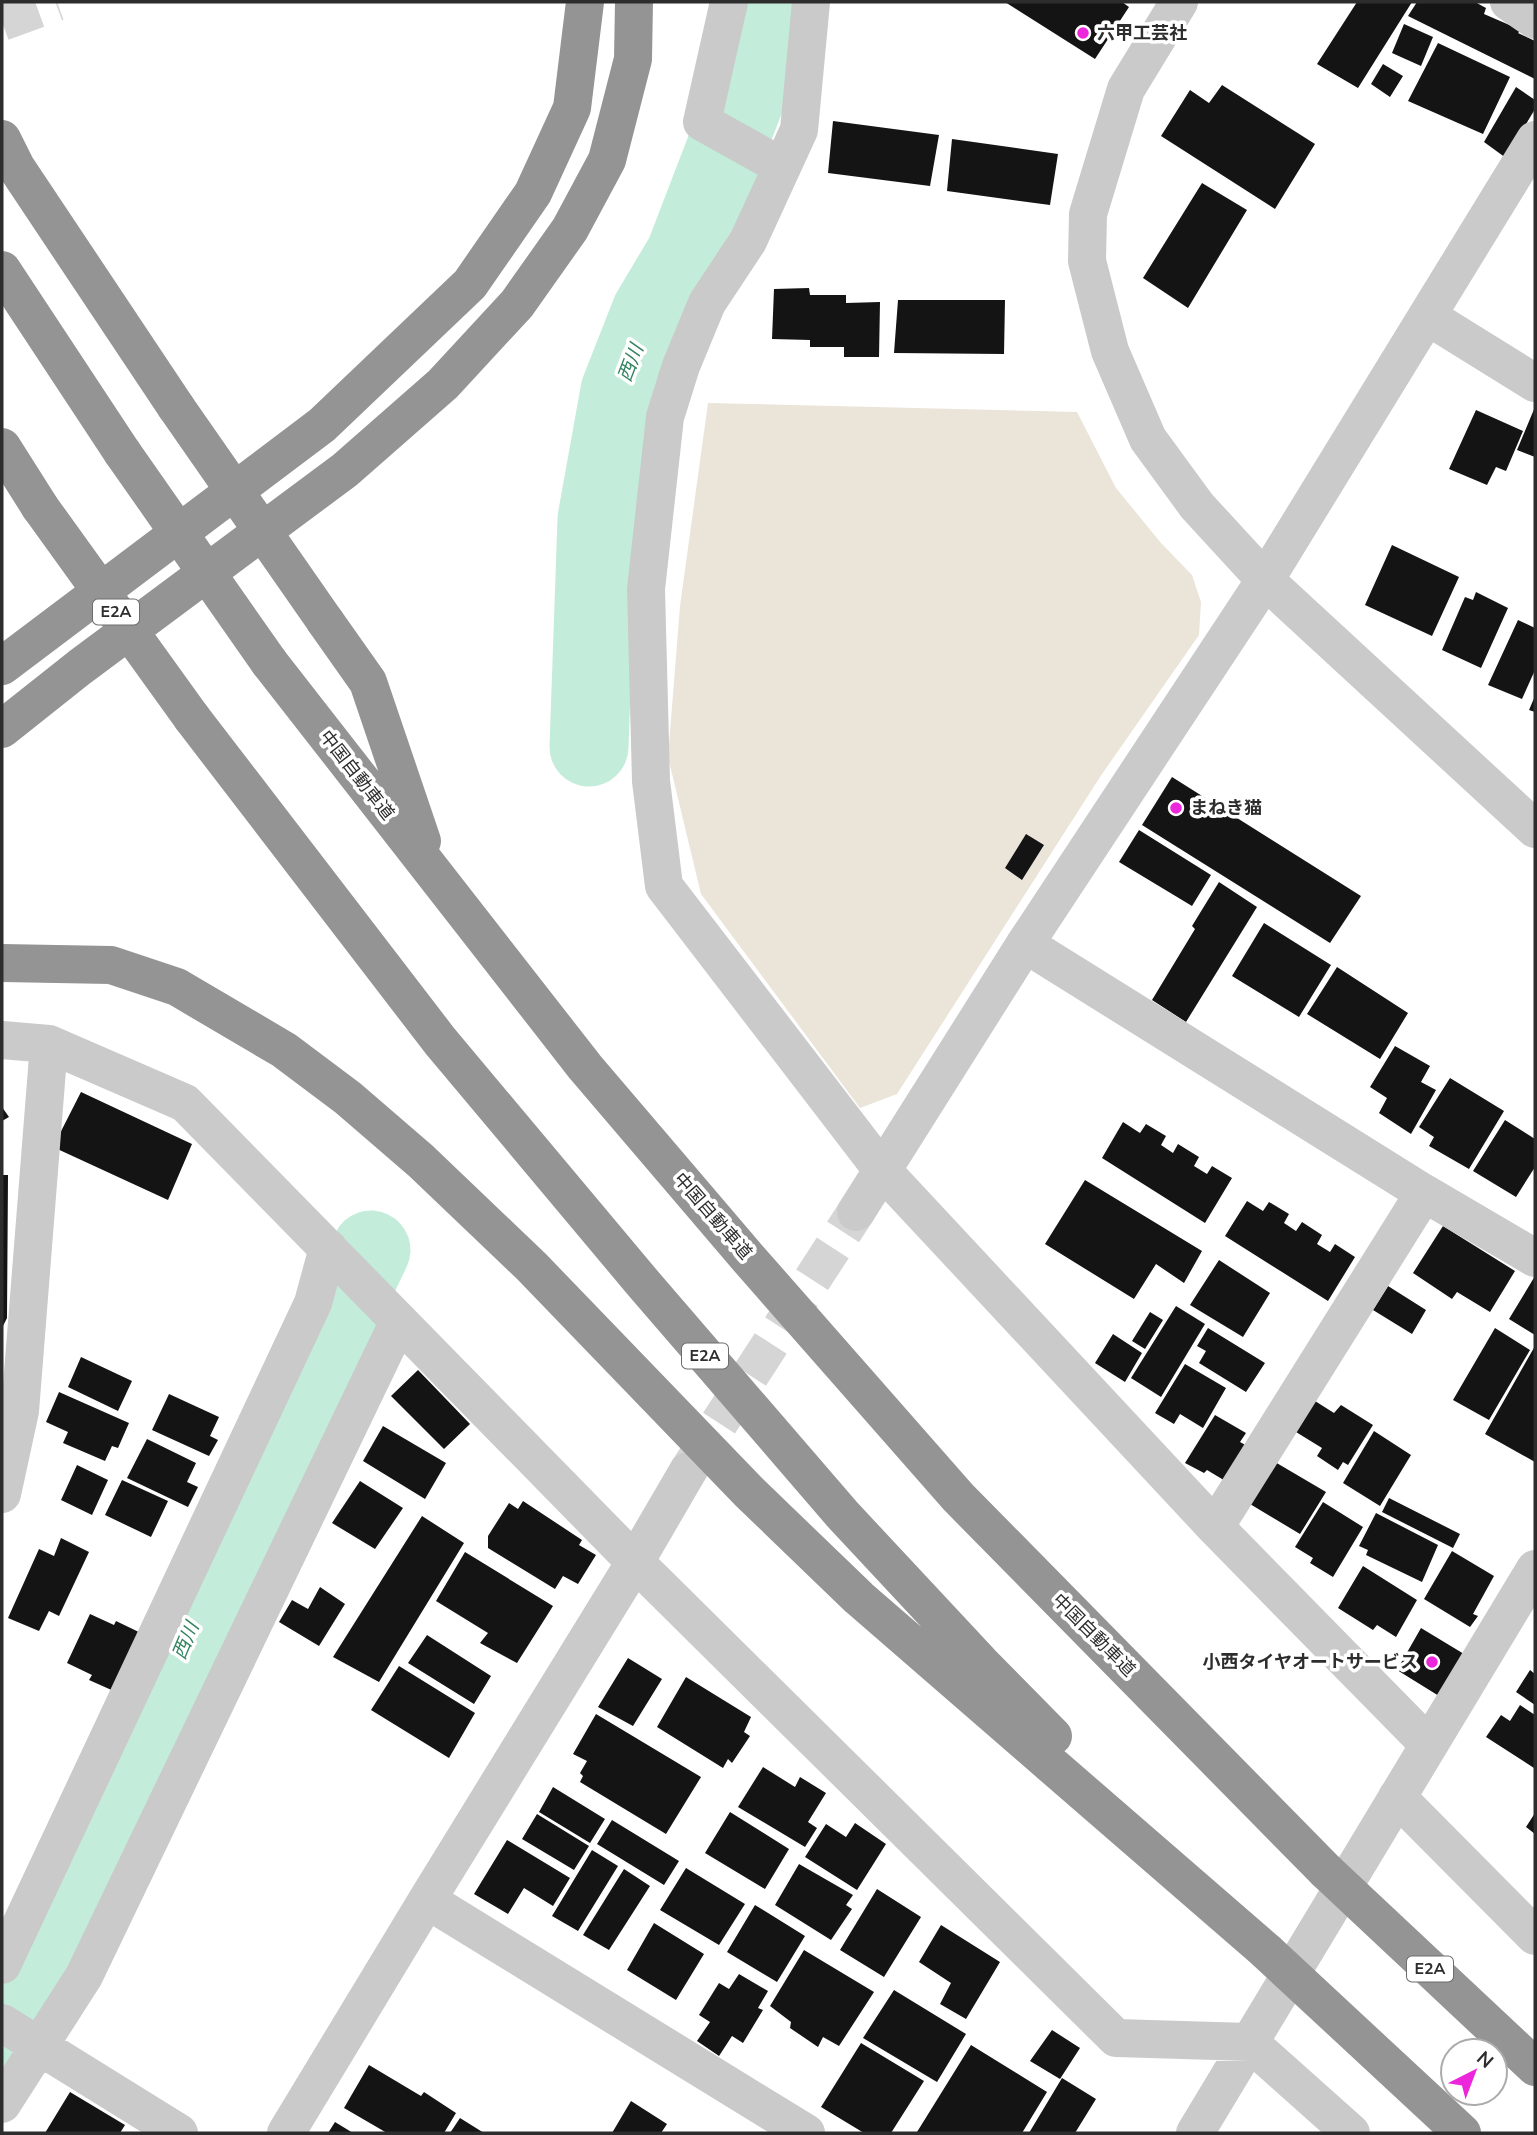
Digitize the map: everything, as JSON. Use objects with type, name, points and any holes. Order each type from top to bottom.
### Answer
[{"type":"highway","points":[[2,666],[322,425],[470,284],[533,193],[572,108],[585,2]]},
{"type":"highway","points":[[2,729],[80,667],[345,470],[443,384],[517,304],[570,229],[607,160],[633,59],[634,2]]},
{"type":"highway","points":[[2,139],[16,167],[176,407],[368,682],[432,871]]},
{"type":"highway","name":"中国自動車道","points":[[2,270],[122,452],[269,662],[594,1078],[958,1497],[1326,1871],[1535,2067]]},
{"type":"highway","name":"E2A","points":[[2,447],[40,507],[192,718],[440,1041],[642,1282],[842,1514],[981,1663],[1266,1951],[1462,2133]]},
{"type":"highway","points":[[2,963],[111,965],[177,987],[284,1050],[348,1098],[421,1161],[532,1267],[749,1492],[859,1598],[1266,1951]]},
{"type":"street","points":[[729,2],[702,122],[774,162]]},
{"type":"street","points":[[811,2],[799,130],[774,162],[748,242],[707,303],[681,366],[665,417],[646,589],[651,781],[664,886],[882,1170],[1215,1527],[1429,1745]]},
{"type":"street","points":[[1179,2],[1126,89],[1088,214],[1087,261],[1110,351],[1148,439],[1197,506],[1265,580],[1535,829]]},
{"type":"street","points":[[1509,2],[1535,20]]},
{"type":"street","points":[[856,1212],[1025,944],[1265,580],[1535,140]]},
{"type":"street","points":[[1427,316],[1535,383]]},
{"type":"street","points":[[1025,944],[1424,1193],[1535,1258]]},
{"type":"street","points":[[2,1040],[49,1044],[185,1103],[635,1562],[1116,2038],[1250,2042],[1351,2133]]},
{"type":"street","points":[[2,1494],[20,1411],[49,1044]]},
{"type":"street","points":[[1215,1527],[1424,1193]]},
{"type":"street","points":[[2,1965],[313,1303],[333,1254]]},
{"type":"street","points":[[2,2104],[21,2034],[84,1976],[390,1312]]},
{"type":"street","points":[[286,2133],[688,1471]]},
{"type":"street","points":[[1195,2133],[1535,1569]]},
{"type":"street","points":[[1397,1797],[1535,1936]]},
{"type":"street","points":[[427,1900],[806,2133]]},
{"type":"street","points":[[21,2034],[180,2133]]},
{"type":"shaded area","points":[[708,403],[1077,412],[1116,488],[1161,543],[1192,575],[1201,602],[1199,635],[1100,777],[897,1094],[860,1108],[701,894],[668,757],[680,606]]},
{"type":"building","name":"六甲工芸社","points":[[1005,2],[1122,2],[1129,7],[1095,59]]},
{"type":"building","points":[[1357,2],[1412,2],[1358,88],[1317,64]]},
{"type":"building","points":[[1417,2],[1475,2],[1486,8],[1484,14],[1521,30],[1518,33],[1535,41],[1535,79],[1408,16]]},
{"type":"building","points":[[1404,24],[1433,37],[1421,66],[1392,53]]},
{"type":"building","points":[[1438,43],[1510,77],[1483,134],[1408,101]]},
{"type":"building","points":[[1383,64],[1403,76],[1390,97],[1371,84]]},
{"type":"building","points":[[1222,85],[1315,144],[1275,209],[1161,136],[1190,90],[1209,103]]},
{"type":"building","points":[[1516,87],[1535,100],[1535,109],[1506,158],[1484,142]]},
{"type":"building","points":[[833,121],[939,135],[930,186],[828,173]]},
{"type":"building","points":[[952,139],[1058,154],[1050,205],[947,191]]},
{"type":"building","points":[[1202,183],[1247,210],[1188,308],[1143,278]]},
{"type":"building","points":[[809,288],[810,295],[846,295],[846,303],[880,302],[879,357],[844,357],[844,347],[810,347],[810,340],[772,339],[774,289]]},
{"type":"building","points":[[898,300],[1005,300],[1004,354],[894,353]]},
{"type":"building","points":[[1535,407],[1535,457],[1517,450]]},
{"type":"building","points":[[1476,410],[1523,431],[1506,471],[1496,467],[1487,485],[1449,469]]},
{"type":"building","points":[[1392,545],[1459,577],[1432,636],[1365,605]]},
{"type":"building","points":[[1476,592],[1508,608],[1481,668],[1442,650],[1465,597],[1473,600]]},
{"type":"building","points":[[1518,620],[1535,628],[1535,670],[1522,699],[1488,685]]},
{"type":"building","points":[[1535,696],[1535,712],[1529,710]]},
{"type":"building","points":[[1172,777],[1361,896],[1330,943],[1142,825]]},
{"type":"building","points":[[1139,830],[1211,875],[1192,906],[1119,862]]},
{"type":"building","points":[[1026,834],[1044,845],[1022,880],[1005,868]]},
{"type":"building","points":[[1219,882],[1257,907],[1186,1022],[1152,1000],[1195,929],[1192,926]]},
{"type":"building","points":[[1264,923],[1331,965],[1299,1017],[1232,976]]},
{"type":"building","points":[[1337,967],[1408,1013],[1380,1059],[1307,1014]]},
{"type":"building","points":[[1395,1046],[1430,1066],[1421,1082],[1436,1090],[1411,1134],[1379,1113],[1387,1098],[1370,1087]]},
{"type":"building","points":[[1450,1078],[1504,1111],[1469,1169],[1429,1146],[1434,1137],[1419,1127]]},
{"type":"building","points":[[81,1092],[192,1144],[168,1200],[53,1147]]},
{"type":"building","points":[[2,1107],[9,1117],[2,1121]]},
{"type":"building","points":[[1505,1120],[1535,1139],[1535,1167],[1516,1197],[1473,1171]]},
{"type":"building","points":[[1123,1122],[1140,1133],[1146,1124],[1166,1136],[1161,1145],[1173,1153],[1178,1144],[1199,1157],[1194,1166],[1207,1174],[1212,1166],[1232,1178],[1205,1223],[1102,1158]]},
{"type":"building","points":[[2,1175],[8,1175],[7,1318],[2,1328]]},
{"type":"building","points":[[1085,1180],[1202,1251],[1184,1283],[1156,1264],[1134,1299],[1045,1244]]},
{"type":"building","points":[[1247,1201],[1263,1211],[1269,1202],[1289,1214],[1284,1223],[1296,1231],[1302,1222],[1322,1235],[1317,1244],[1330,1252],[1335,1244],[1355,1257],[1328,1301],[1225,1236]]},
{"type":"building","points":[[1443,1226],[1515,1271],[1490,1312],[1457,1292],[1452,1299],[1413,1273]]},
{"type":"building","points":[[1219,1260],[1270,1293],[1243,1337],[1190,1305]]},
{"type":"building","points":[[1535,1276],[1535,1335],[1509,1319]]},
{"type":"building","points":[[1388,1286],[1426,1310],[1412,1334],[1373,1310]]},
{"type":"building","points":[[1176,1306],[1205,1324],[1161,1397],[1131,1378]]},
{"type":"building","points":[[1150,1312],[1163,1320],[1145,1349],[1132,1341]]},
{"type":"building","points":[[1208,1328],[1265,1363],[1246,1392],[1199,1363],[1206,1351],[1197,1346]]},
{"type":"building","points":[[1495,1328],[1530,1350],[1489,1420],[1453,1400]]},
{"type":"building","points":[[1113,1334],[1142,1353],[1125,1382],[1095,1363]]},
{"type":"building","points":[[1535,1346],[1535,1462],[1485,1434]]},
{"type":"building","points":[[81,1357],[132,1381],[118,1411],[68,1387]]},
{"type":"building","points":[[1185,1364],[1226,1388],[1203,1428],[1180,1414],[1174,1424],[1155,1413]]},
{"type":"building","points":[[418,1370],[470,1424],[444,1449],[391,1396]]},
{"type":"building","points":[[59,1392],[129,1423],[118,1448],[112,1446],[105,1461],[63,1443],[68,1432],[46,1422]]},
{"type":"building","points":[[169,1394],[219,1417],[210,1436],[218,1440],[209,1456],[152,1430]]},
{"type":"building","points":[[1315,1401],[1334,1413],[1341,1405],[1373,1425],[1348,1465],[1343,1462],[1338,1470],[1317,1456],[1322,1448],[1296,1432]]},
{"type":"building","points":[[1215,1415],[1246,1433],[1240,1442],[1249,1447],[1227,1482],[1207,1470],[1204,1473],[1185,1463]]},
{"type":"building","points":[[383,1426],[446,1463],[425,1499],[363,1461]]},
{"type":"building","points":[[1374,1431],[1411,1455],[1380,1506],[1343,1483]]},
{"type":"building","points":[[147,1439],[196,1463],[187,1482],[198,1487],[188,1507],[127,1478]]},
{"type":"building","points":[[1275,1462],[1326,1492],[1300,1534],[1250,1504]]},
{"type":"building","points":[[77,1465],[108,1480],[92,1515],[61,1500]]},
{"type":"building","points":[[122,1480],[168,1501],[151,1537],[105,1515]]},
{"type":"building","points":[[360,1481],[403,1508],[375,1549],[332,1523]]},
{"type":"building","points":[[1389,1498],[1460,1534],[1453,1548],[1382,1512]]},
{"type":"building","points":[[523,1501],[582,1540],[579,1545],[596,1555],[578,1584],[563,1576],[555,1589],[488,1548],[488,1536],[509,1503],[518,1509]]},
{"type":"building","points":[[1323,1502],[1363,1527],[1333,1577],[1310,1563],[1313,1558],[1295,1547]]},
{"type":"building","points":[[1376,1513],[1438,1545],[1422,1582],[1366,1555],[1368,1550],[1359,1546]]},
{"type":"building","points":[[422,1516],[464,1543],[379,1682],[333,1657]]},
{"type":"building","points":[[61,1538],[89,1552],[59,1616],[49,1611],[39,1631],[8,1618],[39,1549],[54,1556]]},
{"type":"building","points":[[1452,1551],[1494,1576],[1473,1614],[1478,1616],[1470,1627],[1424,1599]]},
{"type":"building","points":[[465,1552],[553,1606],[517,1663],[480,1643],[488,1633],[436,1601]]},
{"type":"building","points":[[1363,1566],[1417,1600],[1396,1637],[1377,1625],[1373,1630],[1338,1608]]},
{"type":"building","points":[[320,1587],[345,1604],[319,1646],[279,1622],[292,1600],[308,1609]]},
{"type":"building","points":[[90,1614],[114,1625],[116,1621],[145,1635],[116,1692],[89,1680],[92,1675],[67,1663]]},
{"type":"building","points":[[1421,1628],[1464,1654],[1439,1696],[1397,1670]]},
{"type":"building","points":[[427,1635],[491,1676],[474,1704],[408,1663]]},
{"type":"building","points":[[628,1658],[662,1679],[633,1726],[598,1707]]},
{"type":"building","points":[[399,1666],[475,1713],[449,1758],[371,1710]]},
{"type":"building","points":[[1530,1670],[1535,1674],[1535,1705],[1516,1692]]},
{"type":"building","points":[[686,1677],[751,1717],[744,1732],[750,1736],[732,1763],[728,1759],[723,1768],[657,1727]]},
{"type":"building","points":[[1520,1705],[1535,1715],[1534,1768],[1486,1737],[1501,1715],[1510,1721]]},
{"type":"building","points":[[596,1714],[701,1777],[666,1834],[580,1782],[583,1776],[580,1773],[587,1761],[573,1754]]},
{"type":"building","points":[[763,1767],[795,1787],[800,1777],[826,1793],[808,1822],[817,1828],[805,1847],[738,1807]]},
{"type":"building","points":[[553,1787],[605,1819],[590,1843],[539,1812]]},
{"type":"building","points":[[730,1812],[789,1849],[765,1889],[705,1853]]},
{"type":"building","points":[[1535,1813],[1535,1834],[1526,1827]]},
{"type":"building","points":[[537,1814],[589,1846],[574,1870],[522,1839]]},
{"type":"building","points":[[612,1820],[679,1861],[664,1885],[597,1844]]},
{"type":"building","points":[[855,1823],[886,1844],[857,1890],[805,1857],[826,1824],[846,1837]]},
{"type":"building","points":[[507,1840],[570,1878],[553,1906],[524,1888],[508,1914],[474,1894]]},
{"type":"building","points":[[592,1850],[618,1866],[578,1931],[552,1916]]},
{"type":"building","points":[[799,1864],[853,1895],[846,1905],[852,1909],[831,1940],[775,1905]]},
{"type":"building","points":[[686,1868],[745,1904],[719,1945],[660,1910]]},
{"type":"building","points":[[624,1869],[650,1886],[609,1950],[583,1935]]},
{"type":"building","points":[[877,1889],[921,1917],[884,1977],[840,1950]]},
{"type":"building","points":[[755,1905],[805,1936],[777,1982],[727,1952]]},
{"type":"building","points":[[654,1923],[704,1954],[676,2000],[627,1970]]},
{"type":"building","points":[[941,1925],[1000,1962],[966,2019],[940,2004],[951,1983],[919,1962]]},
{"type":"building","points":[[804,1950],[874,1992],[839,2046],[823,2037],[818,2047],[790,2028],[791,2022],[770,2006]]},
{"type":"building","points":[[739,1974],[768,1991],[758,2008],[763,2010],[743,2043],[732,2036],[719,2056],[697,2041],[710,2022],[699,2015],[719,1983],[729,1989]]},
{"type":"building","points":[[894,1990],[966,2034],[937,2082],[863,2038]]},
{"type":"building","points":[[1052,2030],[1080,2048],[1060,2079],[1030,2061]]},
{"type":"building","points":[[861,2043],[924,2081],[891,2133],[864,2133],[821,2107]]},
{"type":"building","points":[[971,2045],[1047,2092],[1022,2133],[917,2132]]},
{"type":"building","points":[[369,2065],[421,2096],[424,2092],[456,2113],[444,2133],[387,2133],[344,2108]]},
{"type":"building","points":[[1062,2078],[1096,2099],[1075,2133],[1029,2133]]},
{"type":"building","points":[[70,2092],[125,2125],[120,2133],[45,2133]]},
{"type":"building","points":[[631,2101],[667,2124],[661,2133],[612,2133]]},
{"type":"building","points":[[460,2118],[484,2133],[450,2133]]},
{"type":"building","points":[[335,2122],[353,2133],[328,2133]]},
{"type":"waterway","name":"西川","points":[[589,747],[597,519],[620,391],[651,312],[685,255],[748,91],[766,2]]},
{"type":"waterway","name":"西川","points":[[2,2031],[52,1957],[209,1587],[371,1250]]},
{"type":"tunnel","points":[[2,22],[57,2]]},
{"type":"tunnel","points":[[688,1471],[856,1212]]},
{"type":"place","name":"六甲工芸社","points":[[1083,33]]},
{"type":"place","name":"まねき猫","points":[[1176,808]]},
{"type":"place","name":"小西タイヤオートサービス","points":[[1432,1662]]}]
